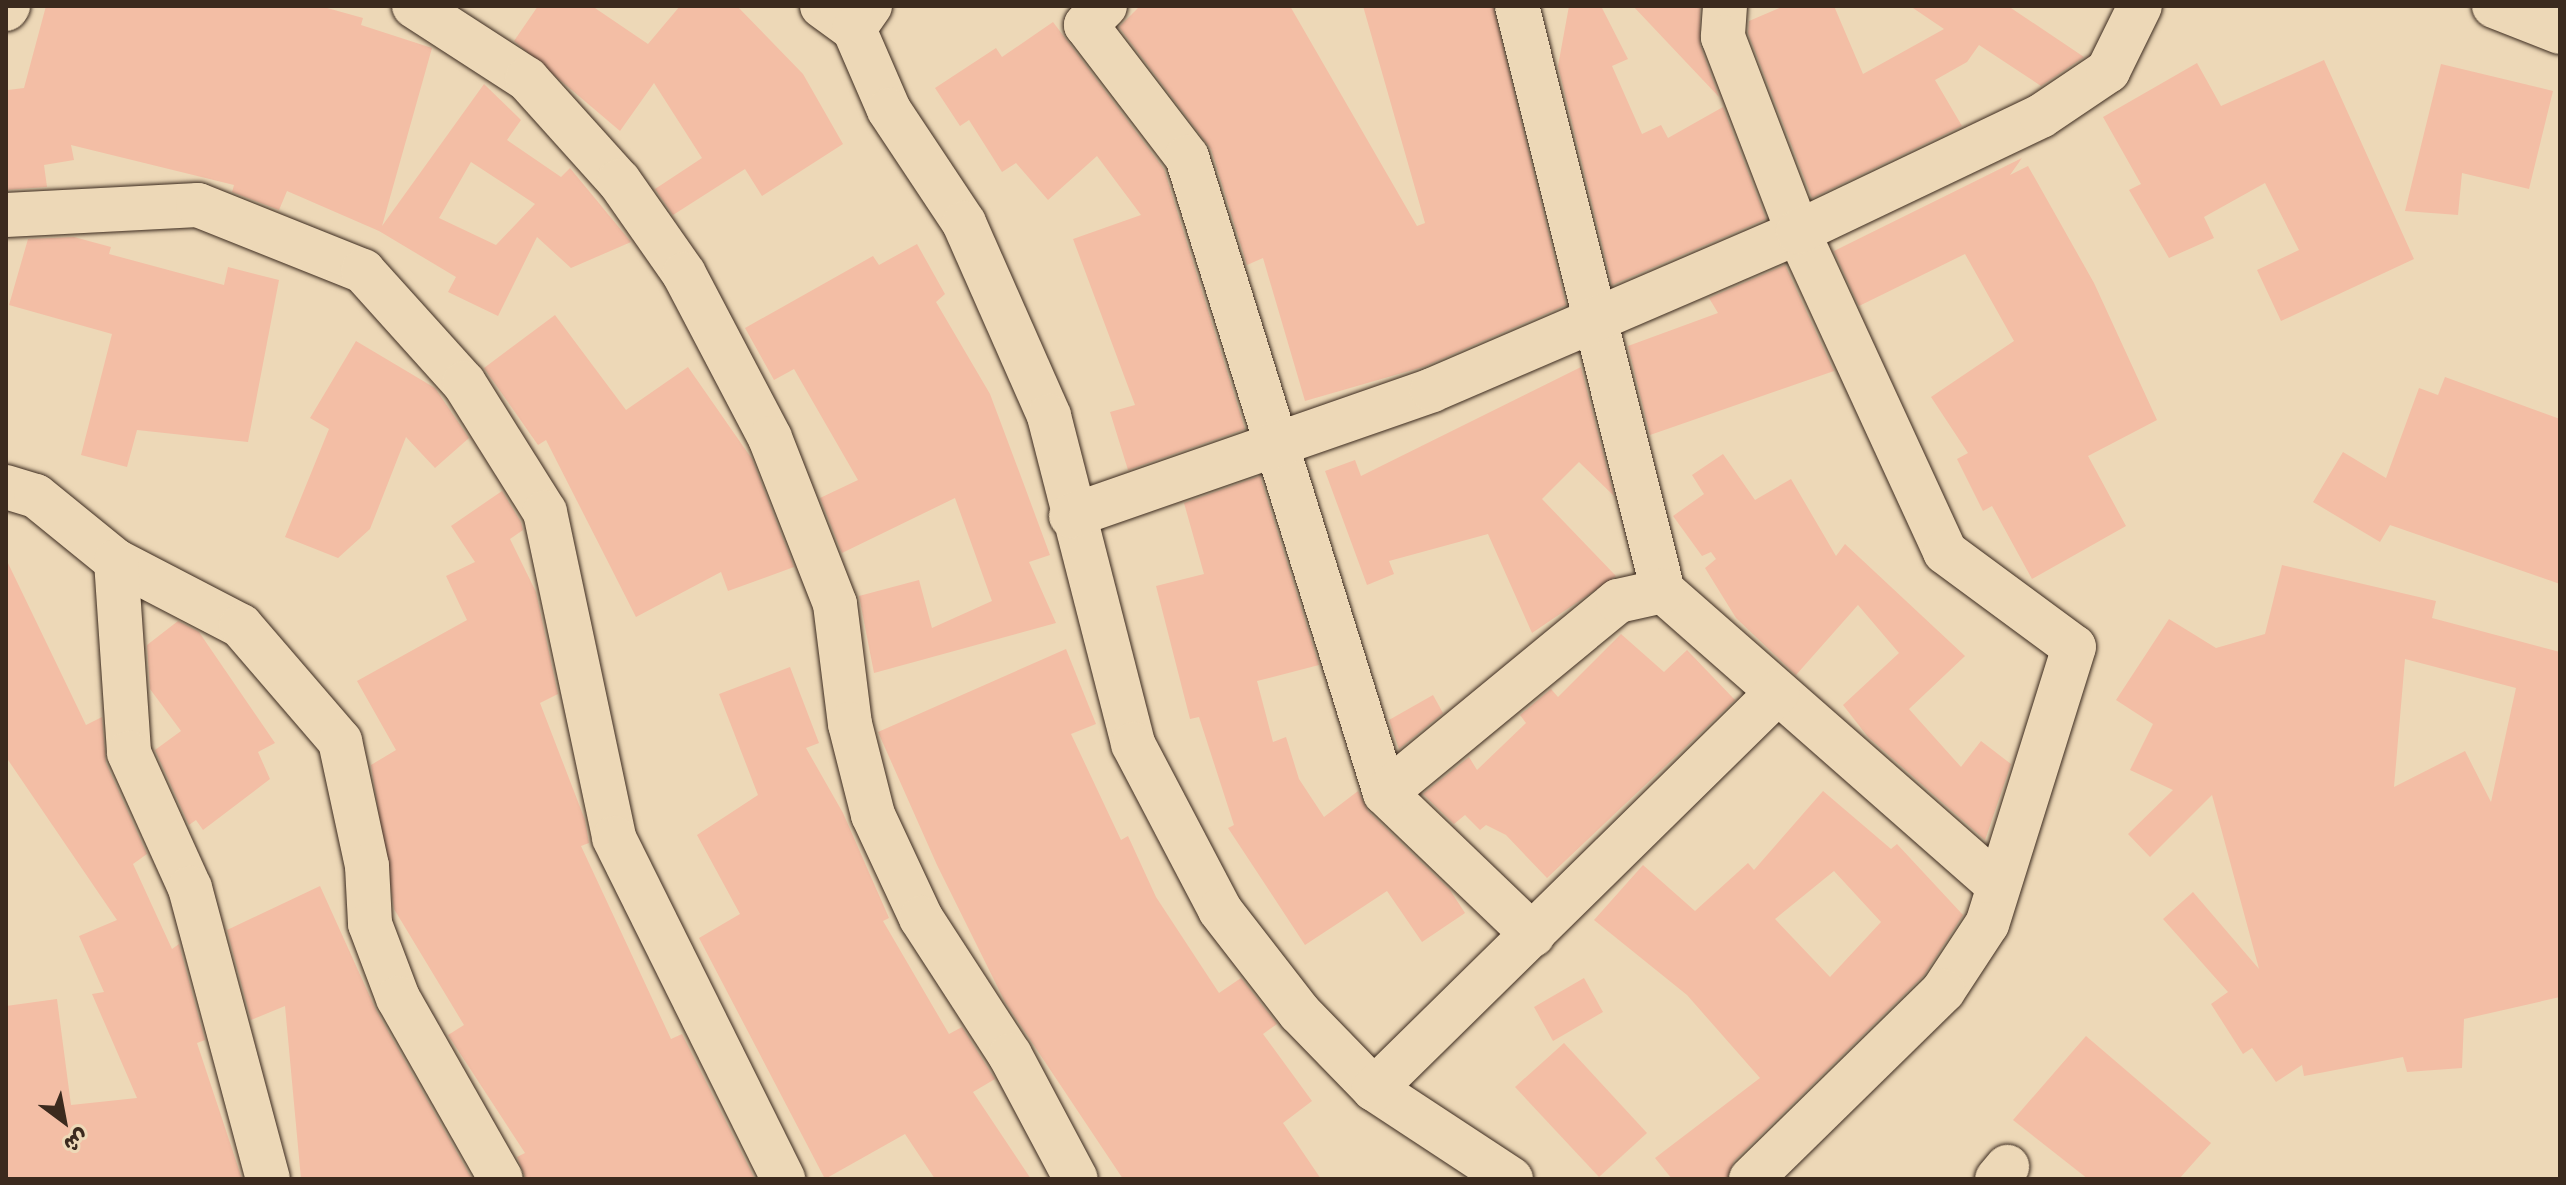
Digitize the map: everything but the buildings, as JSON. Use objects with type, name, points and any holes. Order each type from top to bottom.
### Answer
[{"type":"street","points":[[414,6],[527,79],[619,181],[684,274],[770,438],[835,604],[850,724],[873,815],[921,918],[1010,1055],[1076,1179]]},
{"type":"street","points":[[1105,6],[1086,25],[1187,157],[1273,449],[1385,793],[1533,935]]},
{"type":"street","points":[[1517,6],[1663,591],[1998,885]]},
{"type":"street","points":[[1725,6],[1723,37],[1798,232],[1945,552],[2074,647],[1987,924],[1943,991],[1751,1179]]},
{"type":"street","points":[[1071,516],[1273,449],[1432,390],[1595,317],[1798,232],[2052,108],[2108,71],[2140,6]]},
{"type":"street","points":[[2494,6],[2560,32]]},
{"type":"street","points":[[849,14],[889,110],[964,223],[1049,416],[1071,516],[1133,744],[1220,910],[1300,1013],[1374,1089],[1511,1179]]},
{"type":"street","points":[[6,215],[198,205],[363,271],[464,383],[545,512],[614,838],[783,1179]]},
{"type":"street","points":[[6,487],[36,496],[116,561],[241,626],[340,741],[367,866],[370,924],[398,998],[501,1179]]},
{"type":"street","points":[[116,561],[129,753],[190,888],[268,1179]]},
{"type":"street","points":[[1385,793],[1618,601],[1663,591]]},
{"type":"street","points":[[1374,1089],[1778,692]]}]
